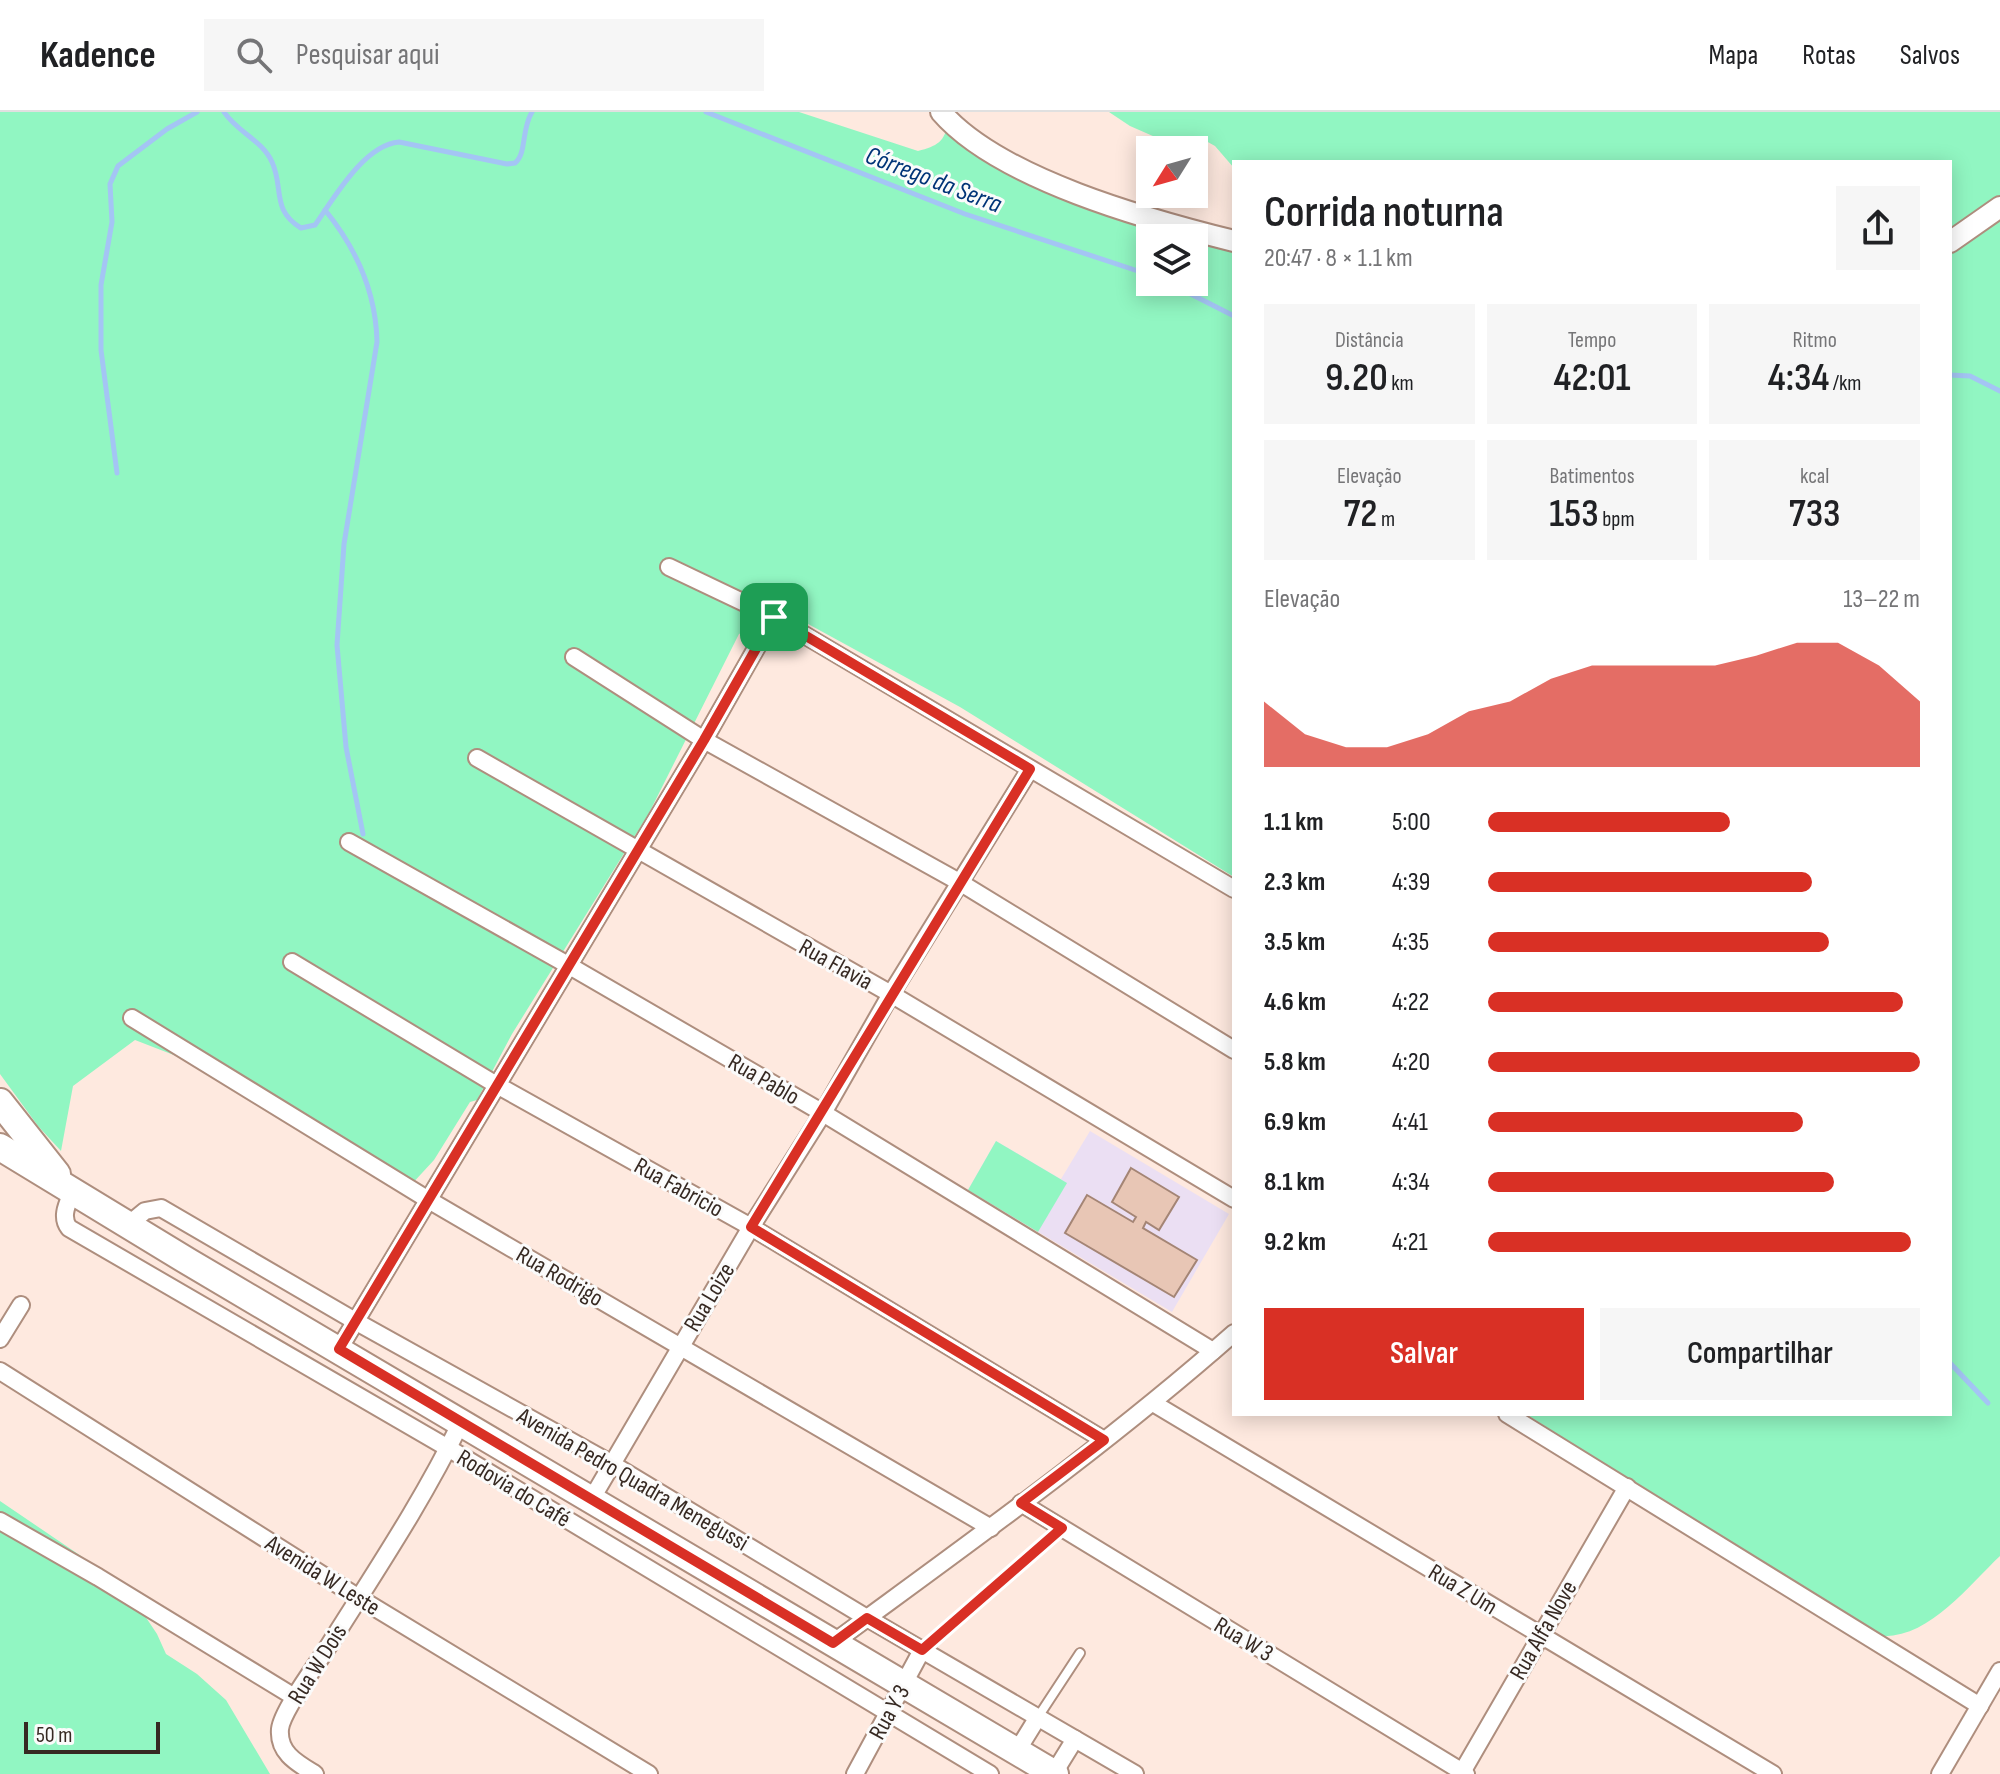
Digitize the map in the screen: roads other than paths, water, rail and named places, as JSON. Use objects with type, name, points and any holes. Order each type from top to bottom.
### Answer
[{"type":"main road","points":[[0,1102],[70,1188]]},
{"type":"main road","points":[[0,1147],[1054,1774]]},
{"type":"street","points":[[941,112],[974,141],[1016,166],[1107,204],[1232,240]]},
{"type":"street","points":[[1952,241],[2000,207]]},
{"type":"street","points":[[669,567],[774,617],[1232,888]]},
{"type":"street","points":[[339,1349],[495,1084],[704,740],[774,617]]},
{"type":"street","points":[[574,657],[704,740],[961,883],[1232,1049]]},
{"type":"street","name":"Rua Flavia","points":[[477,758],[891,994],[1232,1198]]},
{"type":"street","name":"Rua Loize","points":[[591,1500],[751,1227],[1030,769]]},
{"type":"street","name":"Rua Pablo","points":[[349,842],[823,1113],[1213,1351]]},
{"type":"street","name":"Rua Fabricio","points":[[292,962],[495,1084],[751,1227],[1104,1440]]},
{"type":"street","name":"Rua Rodrigo","points":[[132,1018],[427,1199],[991,1528]]},
{"type":"street","name":"Rodovia do Café","points":[[70,1188],[64,1216],[69,1228],[448,1448],[990,1774]]},
{"type":"street","name":"Avenida Pedro Quadra Menegussi","points":[[128,1225],[145,1211],[161,1208],[355,1321],[612,1464],[867,1618],[1135,1774]]},
{"type":"street","points":[[0,1339],[21,1305]]},
{"type":"street","points":[[833,1643],[991,1528],[1153,1403],[1232,1335]]},
{"type":"street","name":"Avenida W Leste","points":[[0,1371],[359,1598],[649,1774]]},
{"type":"street","name":"Rua Z Um","points":[[1153,1403],[1773,1774]]},
{"type":"street","points":[[1510,1416],[1980,1706]]},
{"type":"street","name":"Rua W Dois","points":[[315,1774],[293,1761],[281,1742],[283,1718],[359,1598],[461,1422]]},
{"type":"street","name":"Rua Alfa Nove","points":[[1463,1773],[1627,1487]]},
{"type":"street","name":"Rua W 3","points":[[1021,1503],[1463,1773]]},
{"type":"street","points":[[0,1521],[296,1698]]},
{"type":"street","name":"Rua Y 3","points":[[855,1774],[922,1650]]},
{"type":"street","points":[[1940,1774],[2000,1671]]},
{"type":"street","points":[[1017,1751],[1038,1717]]},
{"type":"street","points":[[1054,1774],[1075,1739]]},
{"type":"lane","points":[[922,1650],[1062,1528]]},
{"type":"lane","points":[[1038,1717],[1080,1653]]},
{"type":"waterway","points":[[117,473],[101,350],[101,285],[112,222],[110,184],[118,166],[167,129],[197,112]]},
{"type":"waterway","name":"Córrego da Serra","points":[[224,112],[268,154],[282,206],[301,228],[315,225],[351,174],[386,145],[399,142],[507,164],[515,163],[519,159],[532,112]]},
{"type":"waterway","name":"Córrego da Serra","points":[[706,112],[965,214],[1136,270]]},
{"type":"waterway","points":[[325,210],[355,256],[368,289],[376,324],[377,342],[344,544],[337,645],[346,747],[363,834]]},
{"type":"waterway","name":"Córrego da Serra","points":[[1195,296],[1232,315]]},
{"type":"waterway","name":"Córrego da Serra","points":[[1952,375],[1970,376],[2000,391]]},
{"type":"waterway","points":[[1952,1365],[1988,1403]]}]
